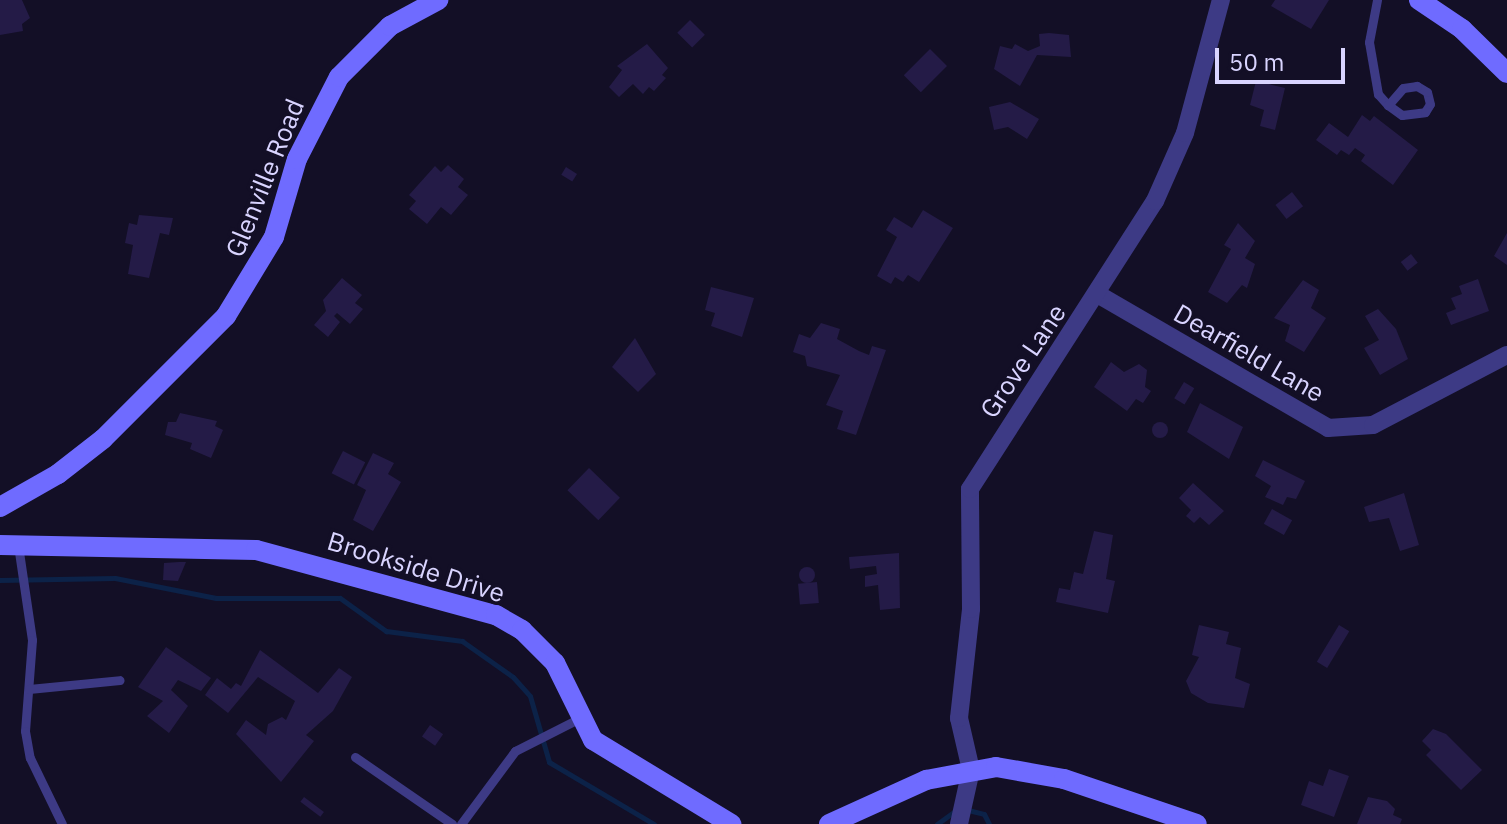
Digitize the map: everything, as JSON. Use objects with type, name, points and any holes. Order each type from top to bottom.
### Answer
[{"type":"street","name":"Glenville Road","points":[[0,507],[58,474],[103,439],[226,316],[268,250],[297,159],[339,77],[390,26],[438,0]]},
{"type":"street","name":"Grove Lane","points":[[970,779],[959,718],[971,609],[970,489],[1099,295],[1174,161],[1221,0]]},
{"type":"street","points":[[1419,0],[1462,29],[1507,73]]},
{"type":"street","name":"Dearfield Lane","points":[[1099,295],[1328,428],[1373,425],[1507,355]]},
{"type":"street","name":"Brookside Drive","points":[[9,545],[256,550],[496,615],[540,645],[593,740],[619,760],[731,824]]},
{"type":"street","points":[[829,824],[926,780],[970,779],[1008,768],[1064,779],[1197,824]]},
{"type":"street","points":[[960,821],[970,779]]},
{"type":"lane","points":[[1377,0],[1371,65],[1378,94],[1388,105]]},
{"type":"lane","points":[[9,545],[23,567],[27,590],[29,689],[25,731],[30,758],[62,824]]},
{"type":"lane","points":[[29,689],[120,680]]},
{"type":"lane","points":[[461,824],[492,788],[511,755],[546,733],[580,718]]},
{"type":"lane","points":[[355,757],[452,824]]},
{"type":"building","points":[[0,0],[22,0],[30,18],[22,24],[23,31],[0,35]]},
{"type":"building","points":[[1275,0],[1329,0],[1311,29],[1271,6]]},
{"type":"building","points":[[690,20],[705,35],[692,48],[677,33]]},
{"type":"building","points":[[1039,34],[1069,35],[1071,57],[1037,55],[1020,86],[994,69],[1000,46],[1012,49],[1015,44],[1028,51],[1040,46]]},
{"type":"building","points":[[647,44],[668,68],[662,75],[666,78],[654,91],[649,87],[643,94],[633,84],[619,97],[609,87],[622,70],[617,66]]},
{"type":"building","points":[[930,49],[947,66],[921,92],[904,75]]},
{"type":"building","points":[[1256,81],[1285,88],[1275,130],[1260,126],[1264,110],[1250,105]]},
{"type":"building","points":[[1010,102],[1039,119],[1027,139],[1008,127],[994,130],[989,107]]},
{"type":"building","points":[[1362,115],[1370,121],[1374,116],[1418,150],[1393,185],[1361,161],[1365,155],[1355,148],[1349,155],[1341,150],[1337,155],[1316,140],[1329,123],[1348,137]]},
{"type":"building","points":[[448,165],[464,179],[458,187],[468,195],[451,215],[441,207],[427,224],[409,209],[416,201],[409,195],[435,166],[441,172]]},
{"type":"building","points":[[566,167],[577,174],[572,182],[561,175]]},
{"type":"building","points":[[1292,192],[1303,206],[1287,219],[1275,205]]},
{"type":"building","points":[[923,210],[953,228],[919,282],[908,275],[903,282],[895,277],[891,284],[877,276],[897,237],[886,230],[894,217],[912,228]]},
{"type":"building","points":[[139,215],[173,218],[169,235],[160,233],[149,278],[128,274],[133,245],[125,243],[129,223],[137,225]]},
{"type":"building","points":[[1238,223],[1255,241],[1245,258],[1255,264],[1247,288],[1242,285],[1227,303],[1208,292],[1231,249],[1224,245]]},
{"type":"building","points":[[1507,233],[1507,265],[1494,256]]},
{"type":"building","points":[[1411,254],[1418,263],[1408,271],[1401,262]]},
{"type":"building","points":[[342,278],[362,295],[355,303],[363,309],[350,324],[337,313],[334,316],[340,322],[328,337],[314,325],[326,311],[323,300]]},
{"type":"building","points":[[1478,279],[1489,311],[1451,325],[1446,313],[1456,309],[1451,298],[1462,294],[1459,286]]},
{"type":"building","points":[[1303,280],[1319,290],[1311,308],[1326,318],[1304,352],[1285,341],[1290,325],[1274,318]]},
{"type":"building","points":[[711,287],[754,298],[742,337],[711,326],[715,313],[705,310]]},
{"type":"building","points":[[1378,309],[1396,329],[1408,359],[1380,375],[1364,348],[1379,340],[1365,316]]},
{"type":"building","points":[[821,323],[840,329],[837,339],[859,351],[869,355],[872,346],[886,350],[856,435],[837,429],[843,411],[826,405],[840,375],[807,366],[805,356],[793,352],[799,334],[810,338]]},
{"type":"building","points":[[635,338],[656,374],[638,392],[612,367]]},
{"type":"building","points":[[1111,362],[1124,372],[1139,364],[1147,370],[1145,387],[1151,391],[1143,403],[1136,399],[1127,411],[1094,387]]},
{"type":"building","points":[[1184,382],[1194,388],[1185,404],[1174,398]]},
{"type":"building","points":[[1200,403],[1243,427],[1229,459],[1187,432]]},
{"type":"building","points":[[180,413],[217,421],[215,426],[223,430],[211,458],[190,449],[192,443],[165,435],[168,422],[176,422]]},
{"type":"building","points":[[1160,422],[1166,424],[1166,436],[1160,438],[1154,436],[1152,430],[1154,424]]},
{"type":"building","points":[[343,451],[365,462],[354,485],[332,473]]},
{"type":"building","points":[[373,453],[394,463],[388,474],[401,482],[373,531],[353,520],[366,490],[357,485]]},
{"type":"building","points":[[1263,460],[1305,481],[1296,499],[1287,497],[1283,505],[1265,497],[1271,486],[1255,476]]},
{"type":"building","points":[[589,468],[620,498],[598,520],[567,490]]},
{"type":"building","points":[[1193,483],[1224,511],[1209,525],[1200,517],[1194,523],[1186,516],[1191,510],[1179,498]]},
{"type":"building","points":[[1404,493],[1419,545],[1400,551],[1389,518],[1369,522],[1364,507]]},
{"type":"building","points":[[1272,509],[1292,520],[1284,535],[1264,524]]},
{"type":"building","points":[[1094,531],[1113,535],[1106,579],[1115,581],[1108,613],[1056,602],[1059,588],[1070,590],[1074,572],[1083,574]]},
{"type":"building","points":[[899,553],[900,608],[880,610],[878,585],[865,587],[865,576],[877,574],[876,566],[850,569],[849,557]]},
{"type":"building","points":[[186,562],[178,581],[163,580],[164,563]]},
{"type":"building","points":[[804,567],[810,567],[815,575],[813,581],[804,583],[799,578],[799,572]]},
{"type":"building","points":[[817,582],[819,603],[800,605],[798,584]]},
{"type":"building","points":[[1199,625],[1229,632],[1226,644],[1241,648],[1235,678],[1250,684],[1244,708],[1208,703],[1191,693],[1186,681],[1199,657],[1192,655]]},
{"type":"building","points":[[1339,625],[1349,631],[1327,668],[1317,662]]},
{"type":"building","points":[[166,647],[211,678],[201,691],[178,680],[171,690],[188,706],[169,733],[147,716],[163,701],[138,687]]},
{"type":"building","points":[[260,650],[318,693],[339,668],[352,677],[333,711],[306,735],[314,741],[281,782],[236,734],[246,720],[266,735],[268,724],[282,717],[286,720],[295,701],[258,677],[228,713],[205,695],[217,678],[231,689],[236,683],[241,686]]},
{"type":"building","points":[[430,725],[443,734],[435,746],[422,736]]},
{"type":"building","points":[[1433,729],[1446,734],[1482,770],[1461,790],[1426,755],[1431,750],[1422,741]]},
{"type":"building","points":[[1329,769],[1349,776],[1334,817],[1301,805],[1309,781],[1323,786]]},
{"type":"building","points":[[304,797],[324,812],[320,817],[300,802]]},
{"type":"building","points":[[1368,797],[1387,801],[1395,809],[1393,815],[1402,819],[1400,824],[1357,824]]},
{"type":"waterway","points":[[0,580],[115,578],[216,598],[340,598],[386,631],[462,641],[513,677],[530,696],[549,762],[654,824]]},
{"type":"waterway","points":[[937,824],[958,809]]},
{"type":"waterway","points":[[968,810],[984,814],[989,824]]}]
